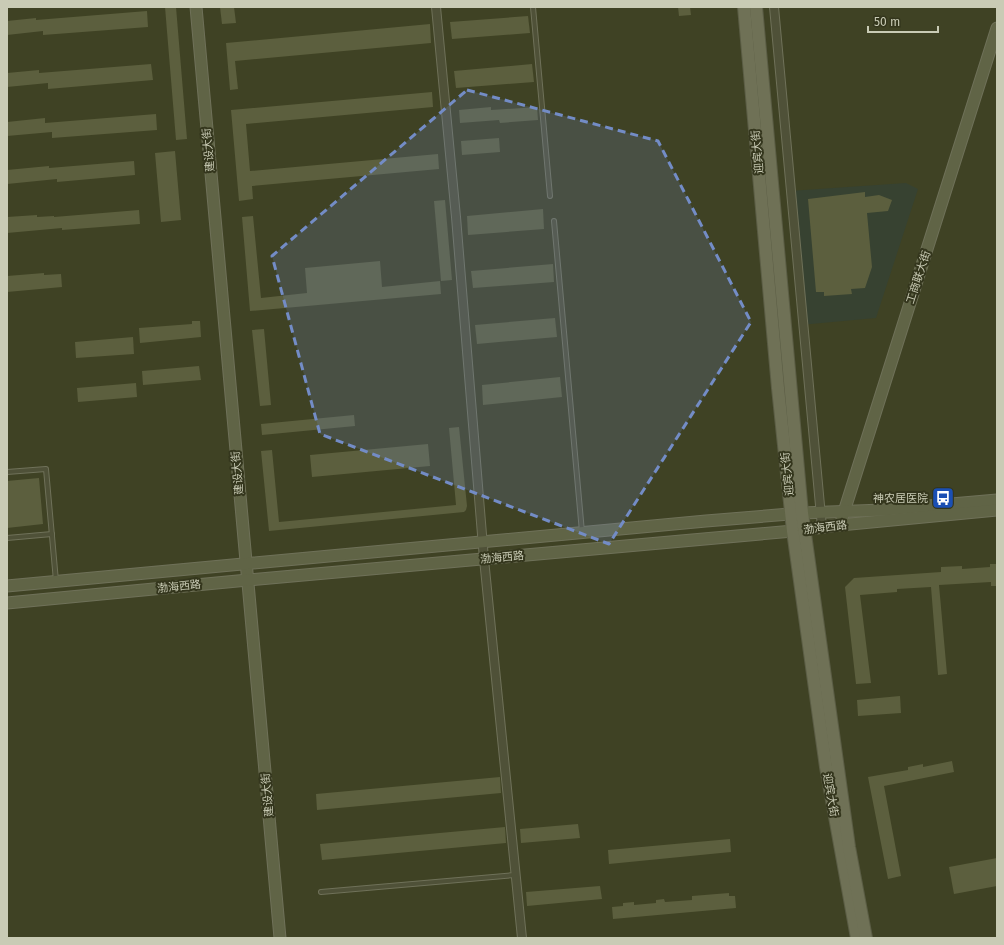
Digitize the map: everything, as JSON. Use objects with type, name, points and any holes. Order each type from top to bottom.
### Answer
[{"type":"main road","name":"建设大街","points":[[196,7],[280,938]]},
{"type":"main road","name":"迎宾大街","points":[[744,7],[778,388],[796,513],[826,767],[857,938]]},
{"type":"main road","name":"迎宾大街","points":[[756,7],[796,513]]},
{"type":"main road","name":"工商联大街","points":[[840,525],[997,28]]},
{"type":"main road","name":"渤海西路","points":[[7,586],[796,513],[883,510],[997,500]]},
{"type":"main road","name":"渤海西路","points":[[7,603],[798,530],[997,510]]},
{"type":"main road","name":"迎宾大街","points":[[798,530],[849,847],[866,938]]},
{"type":"street","points":[[436,7],[456,217],[482,542],[522,938]]},
{"type":"street","points":[[774,7],[822,527]]},
{"type":"lane","points":[[533,7],[550,196]]},
{"type":"lane","points":[[554,221],[583,533]]},
{"type":"lane","points":[[7,472],[46,469],[56,582]]},
{"type":"lane","points":[[7,538],[52,534]]},
{"type":"lane","points":[[321,892],[515,875]]},
{"type":"highlighted area","points":[[467,90],[658,141],[751,322],[609,544],[320,434],[272,256]]},
{"type":"shaded area","points":[[906,183],[918,189],[876,318],[800,325],[789,191]]},
{"type":"building","points":[[165,7],[176,7],[187,139],[176,140]]},
{"type":"building","points":[[220,7],[234,7],[236,23],[222,24]]},
{"type":"building","points":[[678,7],[690,7],[691,15],[679,16]]},
{"type":"building","points":[[147,11],[148,27],[43,35],[43,31],[7,35],[7,21]]},
{"type":"building","points":[[528,16],[530,33],[452,39],[450,22]]},
{"type":"building","points":[[430,24],[431,43],[235,61],[238,89],[230,90],[226,43]]},
{"type":"building","points":[[151,64],[153,80],[48,89],[48,83],[7,87],[7,73],[39,70],[39,73]]},
{"type":"building","points":[[532,64],[534,82],[456,88],[454,71]]},
{"type":"building","points":[[432,92],[433,107],[246,124],[250,171],[438,154],[439,169],[252,186],[253,199],[239,201],[231,110]]},
{"type":"building","points":[[491,107],[491,110],[537,107],[538,120],[500,123],[499,120],[460,123],[459,110]]},
{"type":"building","points":[[156,114],[157,130],[52,138],[52,132],[7,136],[7,122],[45,118],[45,123]]},
{"type":"building","points":[[499,138],[500,152],[462,155],[461,141]]},
{"type":"building","points":[[175,151],[181,220],[161,222],[155,153]]},
{"type":"building","points":[[134,161],[135,175],[57,182],[57,179],[7,184],[7,170]]},
{"type":"building","points":[[865,192],[865,197],[879,195],[892,200],[888,211],[867,213],[872,267],[865,288],[851,289],[852,294],[824,296],[824,292],[816,292],[808,199]]},
{"type":"building","points":[[445,200],[452,280],[441,281],[434,201]]},
{"type":"building","points":[[543,209],[544,229],[468,235],[467,216]]},
{"type":"building","points":[[139,210],[140,224],[62,230],[62,228],[7,233],[7,217],[37,215],[37,217],[54,217]]},
{"type":"building","points":[[253,216],[261,298],[307,293],[305,268],[380,261],[382,287],[440,281],[441,294],[250,311],[242,217]]},
{"type":"building","points":[[553,264],[554,282],[473,288],[471,271]]},
{"type":"building","points":[[44,273],[44,275],[61,274],[62,287],[7,292],[7,276]]},
{"type":"building","points":[[555,318],[557,337],[477,344],[475,325]]},
{"type":"building","points":[[192,321],[200,321],[201,337],[140,343],[139,328],[192,324]]},
{"type":"building","points":[[264,329],[271,405],[260,406],[252,330]]},
{"type":"building","points":[[133,337],[134,354],[76,358],[75,342]]},
{"type":"building","points":[[199,366],[201,380],[143,385],[142,371]]},
{"type":"building","points":[[560,377],[562,397],[483,405],[482,385]]},
{"type":"building","points":[[136,383],[137,397],[78,402],[77,388]]},
{"type":"building","points":[[354,415],[355,426],[262,435],[261,424]]},
{"type":"building","points":[[459,427],[467,506],[464,512],[269,531],[261,451],[272,450],[279,522],[456,505],[449,428]]},
{"type":"building","points":[[428,444],[430,466],[312,477],[310,455]]},
{"type":"building","points":[[39,478],[43,524],[7,528],[7,481]]},
{"type":"building","points":[[990,564],[997,564],[997,586],[991,586],[991,582],[939,585],[947,674],[938,675],[931,587],[897,589],[897,592],[860,595],[871,683],[856,684],[845,587],[854,578],[941,572],[941,567],[962,566],[962,569],[990,567]]},
{"type":"building","points":[[900,696],[901,713],[858,716],[857,700]]},
{"type":"building","points":[[952,761],[954,772],[884,786],[901,876],[888,879],[868,777],[908,770],[908,767],[923,764],[923,767]]},
{"type":"building","points":[[500,777],[501,793],[317,810],[316,794]]},
{"type":"building","points":[[578,824],[580,838],[521,843],[520,829]]},
{"type":"building","points":[[505,827],[506,843],[322,860],[320,844]]},
{"type":"building","points":[[730,839],[731,852],[609,864],[608,850]]},
{"type":"building","points":[[997,858],[997,886],[954,894],[949,867]]},
{"type":"building","points":[[600,886],[602,899],[527,906],[526,892]]},
{"type":"building","points":[[729,893],[729,896],[735,896],[736,908],[613,919],[612,907],[623,906],[623,903],[634,902],[634,905],[656,903],[656,900],[664,899],[665,902],[692,900],[692,896]]},
{"type":"place","name":"神农居医院","points":[[943,498]]}]
